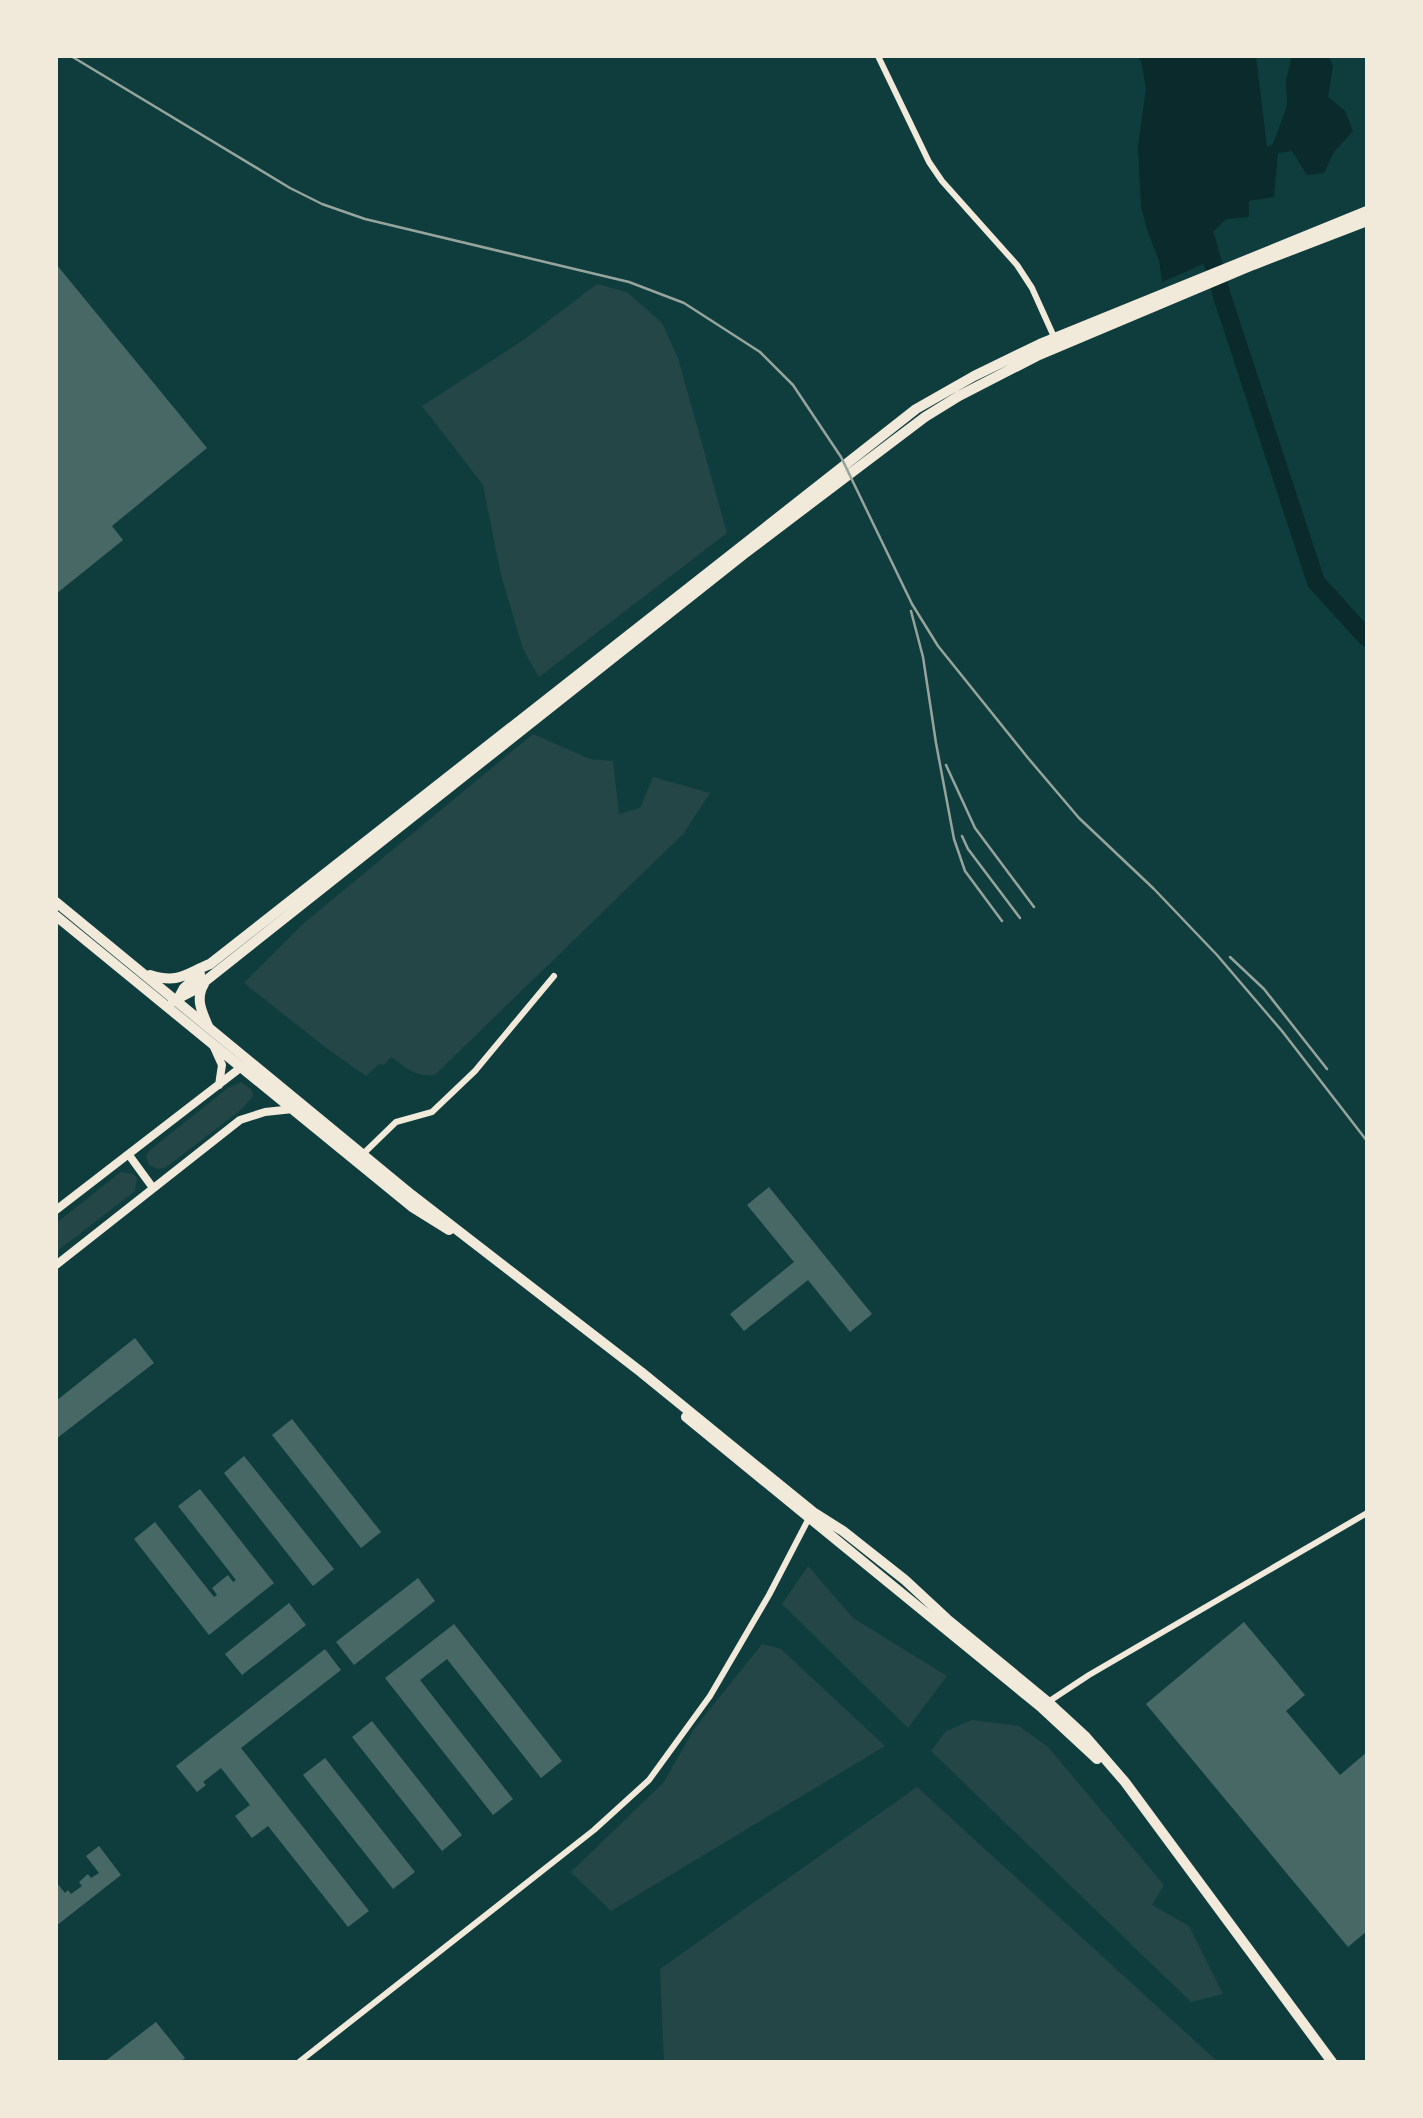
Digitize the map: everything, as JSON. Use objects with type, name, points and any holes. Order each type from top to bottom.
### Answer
[{"type":"main road","points":[[160,999],[166,1003],[177,1000],[184,988],[212,969],[850,472],[925,417],[1057,343],[1367,211]]},
{"type":"main road","points":[[1251,262],[1367,221]]},
{"type":"main road","points":[[56,902],[177,1000],[293,1109],[412,1207],[454,1233],[811,1515],[843,1531],[905,1580],[1086,1737],[1125,1782],[1332,2062]]},
{"type":"main road","points":[[56,916],[213,1045],[245,1064],[363,1154],[732,1444],[811,1515]]},
{"type":"main road","points":[[143,973],[166,979],[182,979],[212,969]]},
{"type":"main road","points":[[209,1030],[199,998],[212,969]]},
{"type":"main road","points":[[177,1000],[183,1016],[193,1028]]},
{"type":"main road","points":[[213,1045],[222,1065],[218,1087]]},
{"type":"main road","points":[[56,1210],[245,1064]]},
{"type":"main road","points":[[56,1265],[240,1119],[265,1112],[293,1109]]},
{"type":"main road","points":[[129,1155],[153,1188]]},
{"type":"main road","points":[[1045,1704],[1104,1765],[1325,2062]]},
{"type":"street","points":[[878,56],[929,162],[942,181],[1017,265],[1032,288],[1057,343]]},
{"type":"street","points":[[363,1154],[396,1122],[432,1112],[475,1071],[554,976]]},
{"type":"street","points":[[1045,1704],[1068,1687],[1367,1513]]},
{"type":"street","points":[[299,2062],[594,1830],[649,1780],[710,1696],[769,1595],[811,1515]]},
{"type":"shaded area","points":[[1137,56],[1256,56],[1267,147],[1273,144],[1287,106],[1286,80],[1292,56],[1329,56],[1333,66],[1328,97],[1345,111],[1353,131],[1334,152],[1324,173],[1307,175],[1292,151],[1278,153],[1274,197],[1249,201],[1249,217],[1226,219],[1212,233],[1217,258],[1162,282],[1159,260],[1141,207],[1138,146],[1146,88],[1141,61]]},
{"type":"shaded area","points":[[597,284],[627,292],[662,323],[678,358],[727,533],[539,677],[523,649],[501,575],[483,485],[422,406],[522,341]]},
{"type":"shaded area","points":[[533,734],[590,759],[613,761],[619,814],[640,808],[653,777],[710,793],[684,833],[435,1075],[416,1073],[391,1057],[384,1065],[379,1064],[366,1076],[244,983],[304,923]]},
{"type":"shaded area","points":[[241,1082],[252,1090],[253,1096],[242,1109],[165,1168],[158,1169],[149,1165],[146,1156],[150,1150],[228,1088]]},
{"type":"shaded area","points":[[121,1172],[133,1174],[137,1178],[135,1191],[56,1252],[56,1223]]},
{"type":"shaded area","points":[[808,1566],[853,1618],[947,1676],[908,1728],[782,1604]]},
{"type":"shaded area","points":[[762,1644],[781,1649],[885,1746],[611,1911],[571,1872],[664,1782],[694,1729]]},
{"type":"shaded area","points":[[972,1720],[1019,1726],[1048,1747],[1164,1885],[1152,1905],[1189,1926],[1223,1994],[1191,2002],[931,1751],[946,1731]]},
{"type":"shaded area","points":[[917,1787],[1218,2062],[664,2062],[660,1969]]},
{"type":"building","points":[[56,264],[207,448],[112,526],[123,540],[56,594]]},
{"type":"building","points":[[769,1187],[872,1314],[850,1332],[808,1280],[744,1331],[730,1314],[794,1262],[747,1205]]},
{"type":"building","points":[[135,1338],[154,1363],[56,1439],[56,1401]]},
{"type":"building","points":[[292,1419],[381,1532],[361,1548],[272,1435]]},
{"type":"building","points":[[244,1456],[334,1569],[313,1586],[224,1473]]},
{"type":"building","points":[[200,1489],[274,1583],[209,1635],[134,1539],[155,1522],[214,1597],[217,1595],[212,1588],[228,1575],[233,1582],[236,1580],[178,1506]]},
{"type":"building","points":[[418,1578],[435,1601],[354,1665],[336,1642]]},
{"type":"building","points":[[289,1603],[306,1625],[242,1675],[225,1654]]},
{"type":"building","points":[[1244,1622],[1305,1695],[1286,1711],[1340,1775],[1367,1752],[1367,1931],[1348,1947],[1146,1704]]},
{"type":"building","points":[[454,1624],[562,1761],[541,1778],[447,1659],[420,1680],[513,1799],[493,1815],[385,1678]]},
{"type":"building","points":[[325,1649],[341,1670],[241,1748],[369,1911],[348,1927],[268,1826],[252,1838],[235,1816],[250,1805],[221,1768],[203,1782],[206,1785],[197,1792],[176,1766]]},
{"type":"building","points":[[372,1721],[462,1835],[442,1851],[352,1737]]},
{"type":"building","points":[[325,1758],[415,1872],[393,1889],[303,1775]]},
{"type":"building","points":[[99,1846],[121,1875],[56,1926],[56,1882],[65,1893],[68,1890],[71,1894],[82,1886],[79,1882],[88,1874],[91,1878],[99,1873],[86,1856]]},
{"type":"building","points":[[156,2022],[185,2058],[180,2062],[104,2062]]},
{"type":"waterway","points":[[1206,238],[1222,296],[1316,582],[1367,638]]},
{"type":"railway","points":[[71,56],[290,188],[322,204],[365,219],[629,282],[684,303],[760,352],[793,385],[841,457],[912,604],[938,646],[1079,818],[1154,889],[1217,955],[1282,1031],[1367,1141]]},
{"type":"railway","points":[[911,611],[923,657],[954,839],[965,871],[1002,921]]},
{"type":"railway","points":[[946,765],[975,828],[1034,907]]},
{"type":"railway","points":[[962,836],[968,849],[1020,918]]},
{"type":"railway","points":[[1230,957],[1264,989],[1327,1069]]}]
